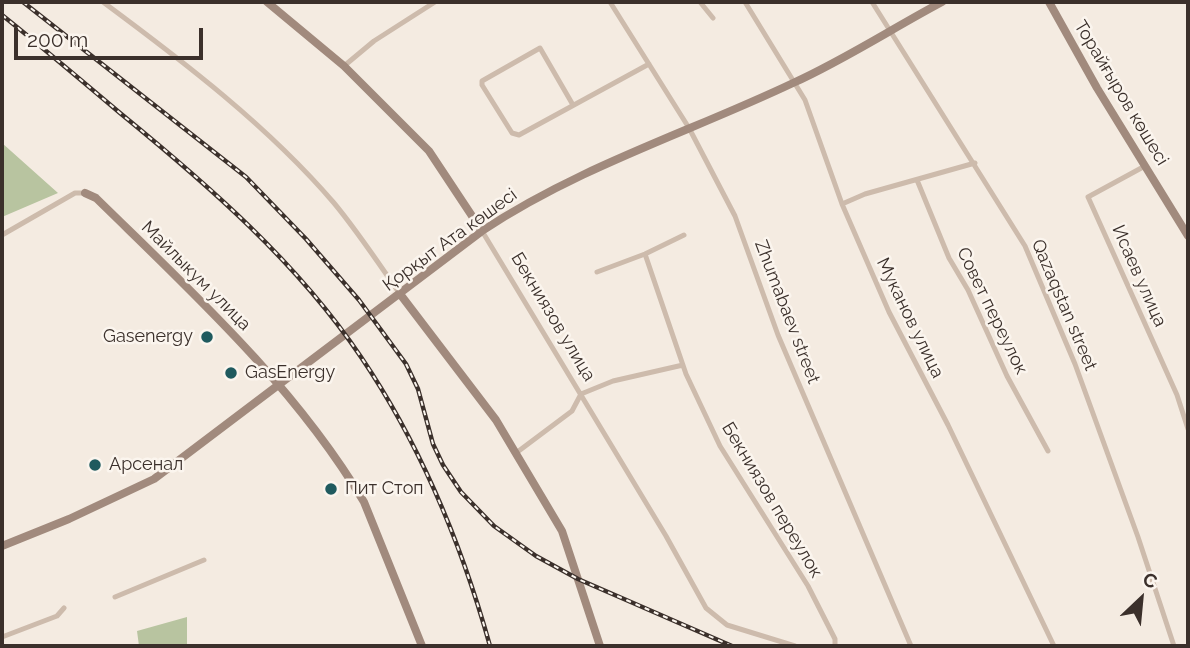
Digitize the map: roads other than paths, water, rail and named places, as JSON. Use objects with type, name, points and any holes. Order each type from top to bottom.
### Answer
[{"type":"main road","name":"Бекниязов улица","points":[[267,2],[344,65],[429,151],[482,231]]},
{"type":"main road","name":"Қорқыт Ата көшесі","points":[[2,546],[69,519],[154,479],[482,231],[528,202],[795,83],[942,2]]},
{"type":"main road","name":"Торайғыров көшесі","points":[[1049,2],[1097,88],[1188,236]]},
{"type":"main road","name":"Майлыкум улица","points":[[85,193],[96,198],[156,257],[280,385],[364,502],[422,646]]},
{"type":"main road","points":[[400,294],[496,420],[562,531],[600,646]]},
{"type":"street","points":[[103,2],[182,61],[300,166],[350,223],[400,294]]},
{"type":"street","points":[[344,65],[374,41],[435,2]]},
{"type":"street","name":"Zhumabaev street","points":[[610,2],[689,128],[735,216],[778,335],[911,646]]},
{"type":"street","points":[[700,2],[713,18]]},
{"type":"street","name":"Муканов улица","points":[[745,2],[805,100],[842,204],[889,312],[948,425],[1054,646]]},
{"type":"street","name":"Qazaqstan street","points":[[872,2],[1025,246],[1075,364],[1138,537],[1174,646]]},
{"type":"street","points":[[573,105],[540,48],[482,81],[515,135],[573,105],[649,64]]},
{"type":"street","points":[[842,204],[865,194],[975,163]]},
{"type":"street","name":"Исаев улица","points":[[1146,165],[1087,197],[1177,395],[1188,429]]},
{"type":"street","name":"Совет переулок","points":[[917,180],[949,258],[968,290],[1007,376],[1048,451]]},
{"type":"street","points":[[2,234],[75,193],[85,193]]},
{"type":"street","name":"Бекниязов улица","points":[[482,231],[666,536],[706,608],[727,625],[795,646]]},
{"type":"street","points":[[597,272],[645,254],[684,235]]},
{"type":"street","name":"Бекниязов переулок","points":[[645,254],[683,365],[720,446],[808,586],[835,643]]},
{"type":"street","points":[[516,453],[572,411],[581,394],[612,381],[683,365]]},
{"type":"street","points":[[115,597],[204,560]]},
{"type":"street","points":[[2,637],[57,616],[64,608]]},
{"type":"railway","points":[[23,2],[246,177],[306,239],[359,300],[406,364],[418,389],[433,444],[443,465],[461,492],[494,526],[536,556],[578,579],[732,646]]},
{"type":"railway","points":[[2,15],[218,197],[280,257],[336,322],[382,390],[420,460],[466,571],[490,646]]},
{"type":"place","name":"Gasenergy","points":[[207,337]]},
{"type":"place","name":"GasEnergy","points":[[231,373]]},
{"type":"place","name":"Арсенал","points":[[95,465]]},
{"type":"place","name":"Пит Стоп","points":[[331,489]]}]
